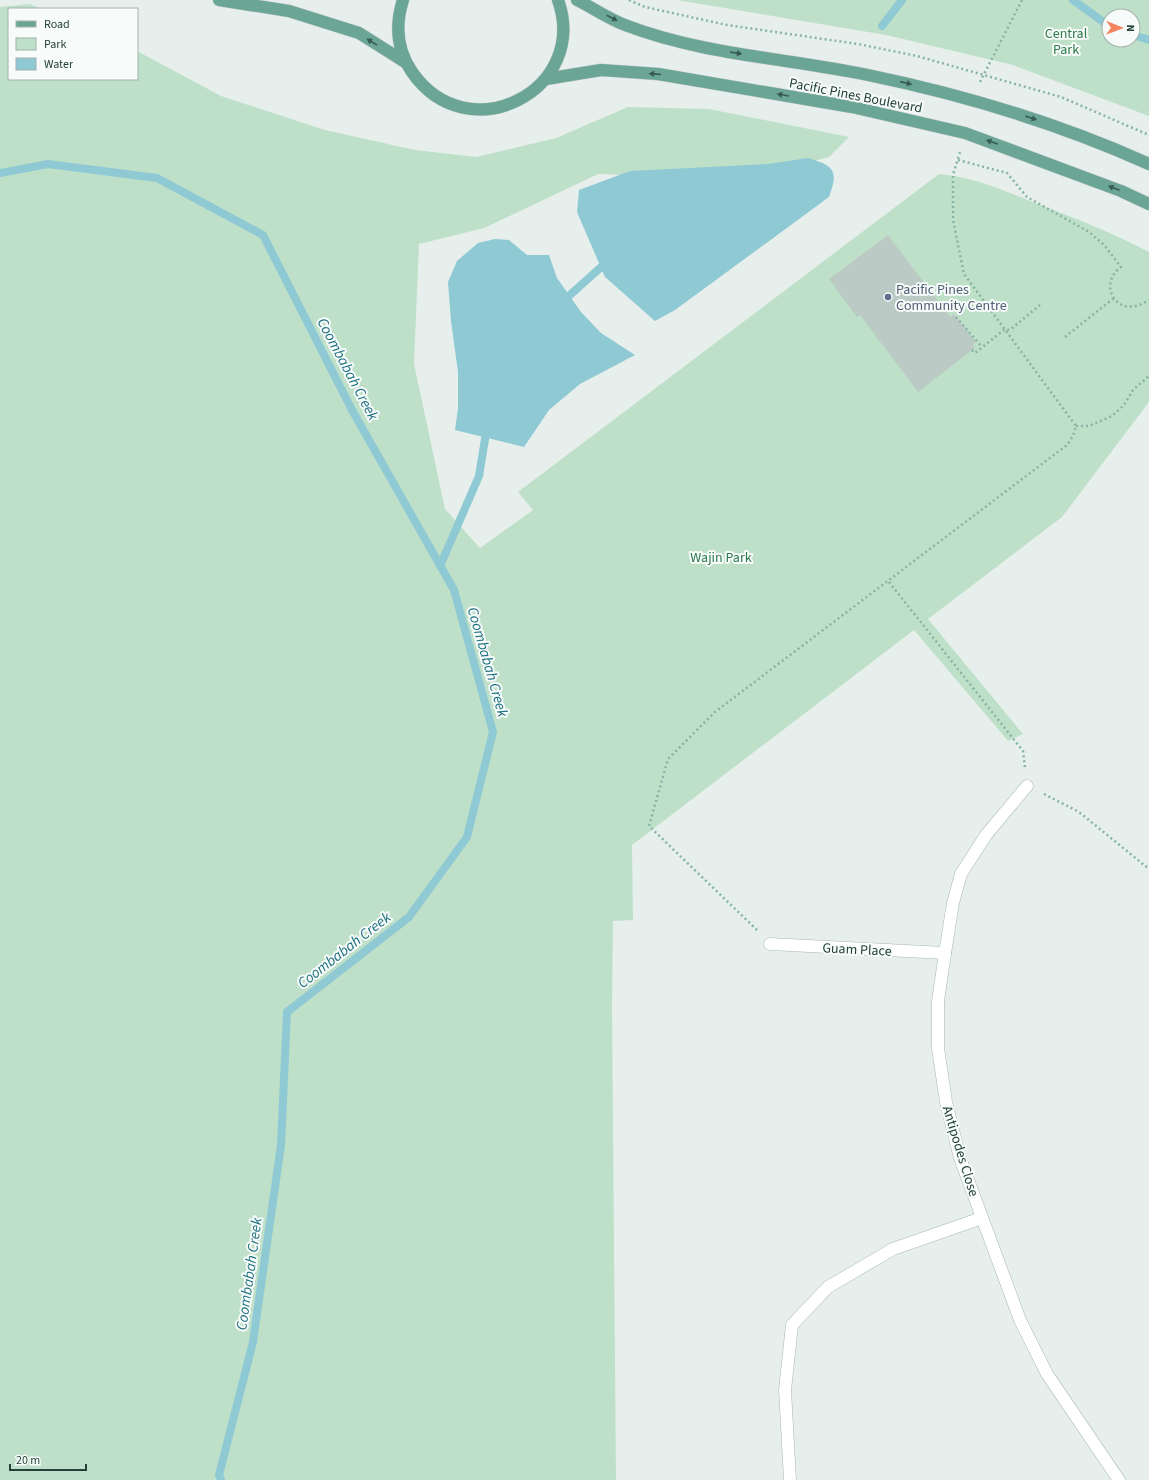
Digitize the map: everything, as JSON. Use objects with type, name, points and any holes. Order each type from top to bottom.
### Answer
[{"type":"main road","points":[[219,0],[289,12],[359,33],[405,62]]},
{"type":"main road","points":[[403,0],[398,14],[398,39],[405,62],[421,85],[444,102],[471,110],[499,108],[525,97],[546,79],[558,58],[564,34],[562,11],[558,0]]},
{"type":"main road","name":"Pacific Pines Boulevard","points":[[577,0],[625,25],[697,47],[847,71],[975,99],[1096,140],[1149,164]]},
{"type":"main road","name":"Pacific Pines Boulevard","points":[[546,79],[601,70],[658,74],[852,108],[980,138],[1121,191],[1149,204]]},
{"type":"street","name":"Antipodes Close","points":[[1027,786],[986,835],[961,874],[953,903],[944,953],[938,1001],[938,1048],[946,1102],[960,1158],[1020,1320],[1044,1367],[1119,1480]]},
{"type":"street","name":"Guam Place","points":[[770,944],[944,953]]},
{"type":"street","points":[[790,1480],[785,1390],[792,1325],[828,1287],[893,1249],[982,1218]]},
{"type":"path","points":[[629,0],[645,7],[727,25],[858,44],[917,56],[1061,97],[1149,135]]},
{"type":"path","points":[[980,82],[982,74],[1022,0]]},
{"type":"path","points":[[770,944],[754,926],[649,826],[668,759],[715,712],[889,582],[1067,445],[1074,436],[1076,426],[964,274],[953,220],[953,176],[960,152]]},
{"type":"path","points":[[958,160],[1007,173],[1027,197],[1089,232],[1104,246],[1120,267],[1112,276],[1110,284],[1114,298],[1124,306],[1138,306],[1149,300]]},
{"type":"path","points":[[1065,337],[1114,298]]},
{"type":"path","points":[[972,350],[974,353],[1005,329],[1010,330],[1040,305]]},
{"type":"path","points":[[956,317],[982,347]]},
{"type":"path","points":[[1076,426],[1089,426],[1112,416],[1124,405],[1133,390],[1149,376]]},
{"type":"path","points":[[889,582],[1024,751],[1027,786],[1079,812],[1149,869]]},
{"type":"green space","name":"Central Park","points":[[677,0],[1149,0],[1149,116],[1013,65],[886,35]]},
{"type":"green space","name":"Wajin Park","points":[[30,4],[39,8],[8,8],[8,80],[138,80],[138,52],[221,96],[325,130],[415,150],[477,157],[556,138],[628,107],[709,109],[849,137],[829,157],[750,178],[598,174],[484,228],[419,244],[414,364],[445,509],[480,548],[533,510],[518,492],[939,174],[964,178],[1000,189],[1093,226],[1149,252],[1149,402],[1062,517],[928,619],[1023,734],[1008,741],[914,630],[632,845],[633,920],[613,921],[612,1006],[616,1480],[0,1480],[0,7]]},
{"type":"water","points":[[808,158],[824,164],[832,170],[834,181],[829,197],[675,310],[655,321],[605,277],[577,212],[579,190],[630,171],[768,164]]},
{"type":"water","points":[[495,239],[509,240],[527,255],[549,255],[557,278],[581,312],[601,333],[635,355],[580,384],[549,410],[524,447],[455,430],[458,408],[458,372],[451,321],[448,282],[457,261],[478,243]]},
{"type":"building","name":"Pacific Pines Community Centre","points":[[888,235],[950,317],[954,314],[976,342],[973,345],[975,348],[918,392],[860,315],[857,317],[829,279]]},
{"type":"waterway","points":[[882,26],[902,0]]},
{"type":"waterway","points":[[1073,0],[1101,20]]},
{"type":"waterway","points":[[1141,38],[1149,40]]},
{"type":"waterway","name":"Coombabah Creek","points":[[0,173],[48,164],[157,178],[263,235],[352,410],[454,590],[493,732],[467,837],[409,917],[287,1012],[281,1145],[253,1342],[219,1475],[221,1480]]},
{"type":"waterway","points":[[561,303],[609,260]]},
{"type":"waterway","points":[[440,566],[479,476],[487,427]]},
{"type":"place","name":"Pacific Pines Community Centre","points":[[888,297]]}]
